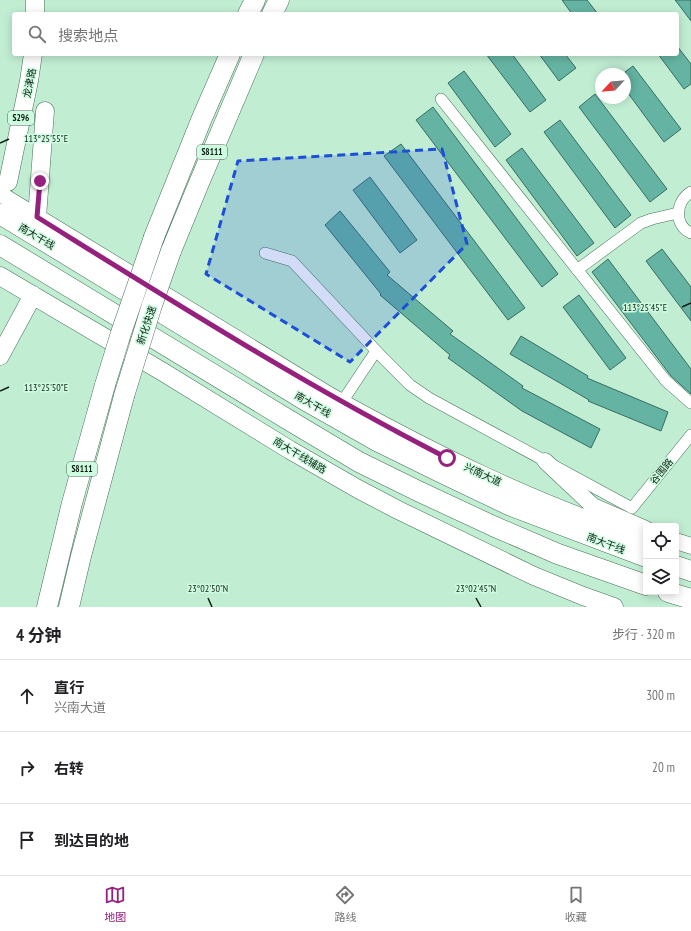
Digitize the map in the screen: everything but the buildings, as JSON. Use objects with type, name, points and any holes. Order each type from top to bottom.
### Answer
[{"type":"highway","points":[[249,12],[255,0]]},
{"type":"highway","points":[[273,12],[279,0]]},
{"type":"highway","name":"S8111","points":[[47,607],[105,385],[123,326],[154,237],[202,118],[229,56]]},
{"type":"highway","name":"新化快速","points":[[70,607],[81,556],[124,396],[152,305],[202,176],[253,56]]},
{"type":"highway","name":"南大干线","points":[[0,214],[303,399],[377,441],[511,506],[643,556]]},
{"type":"highway","points":[[0,245],[359,462],[500,529],[558,554],[643,584]]},
{"type":"highway","points":[[679,567],[691,571]]},
{"type":"highway","points":[[678,595],[691,599]]},
{"type":"main road","points":[[35,0],[35,12]]},
{"type":"main road","name":"龙津路","points":[[4,188],[30,81],[33,56]]},
{"type":"main road","points":[[37,217],[45,111]]},
{"type":"main road","name":"兴南大道","points":[[4,188],[37,217],[342,402],[385,426],[497,481],[562,509],[643,538]]},
{"type":"main road","name":"南大干线辅路","points":[[0,276],[163,372],[290,450],[358,489],[534,576],[614,607]]},
{"type":"main road","points":[[0,356],[33,295]]},
{"type":"main road","points":[[545,461],[593,506],[643,528]]},
{"type":"main road","points":[[679,543],[691,546]]},
{"type":"main road","points":[[679,550],[691,554]]},
{"type":"street","points":[[441,98],[666,381],[691,403]]},
{"type":"street","points":[[691,192],[684,197],[680,203],[678,213],[682,226],[691,233]]},
{"type":"street","points":[[578,270],[641,223],[678,213]]},
{"type":"street","points":[[266,254],[292,261],[410,385],[429,398],[545,461]]},
{"type":"street","points":[[342,402],[376,351]]},
{"type":"street","name":"谷围路","points":[[545,461],[632,508],[691,435]]},
{"type":"highlighted area","points":[[442,149],[467,244],[350,362],[206,274],[238,161]]},
{"type":"route","points":[[40,181],[37,217],[331,396],[447,458]]}]
